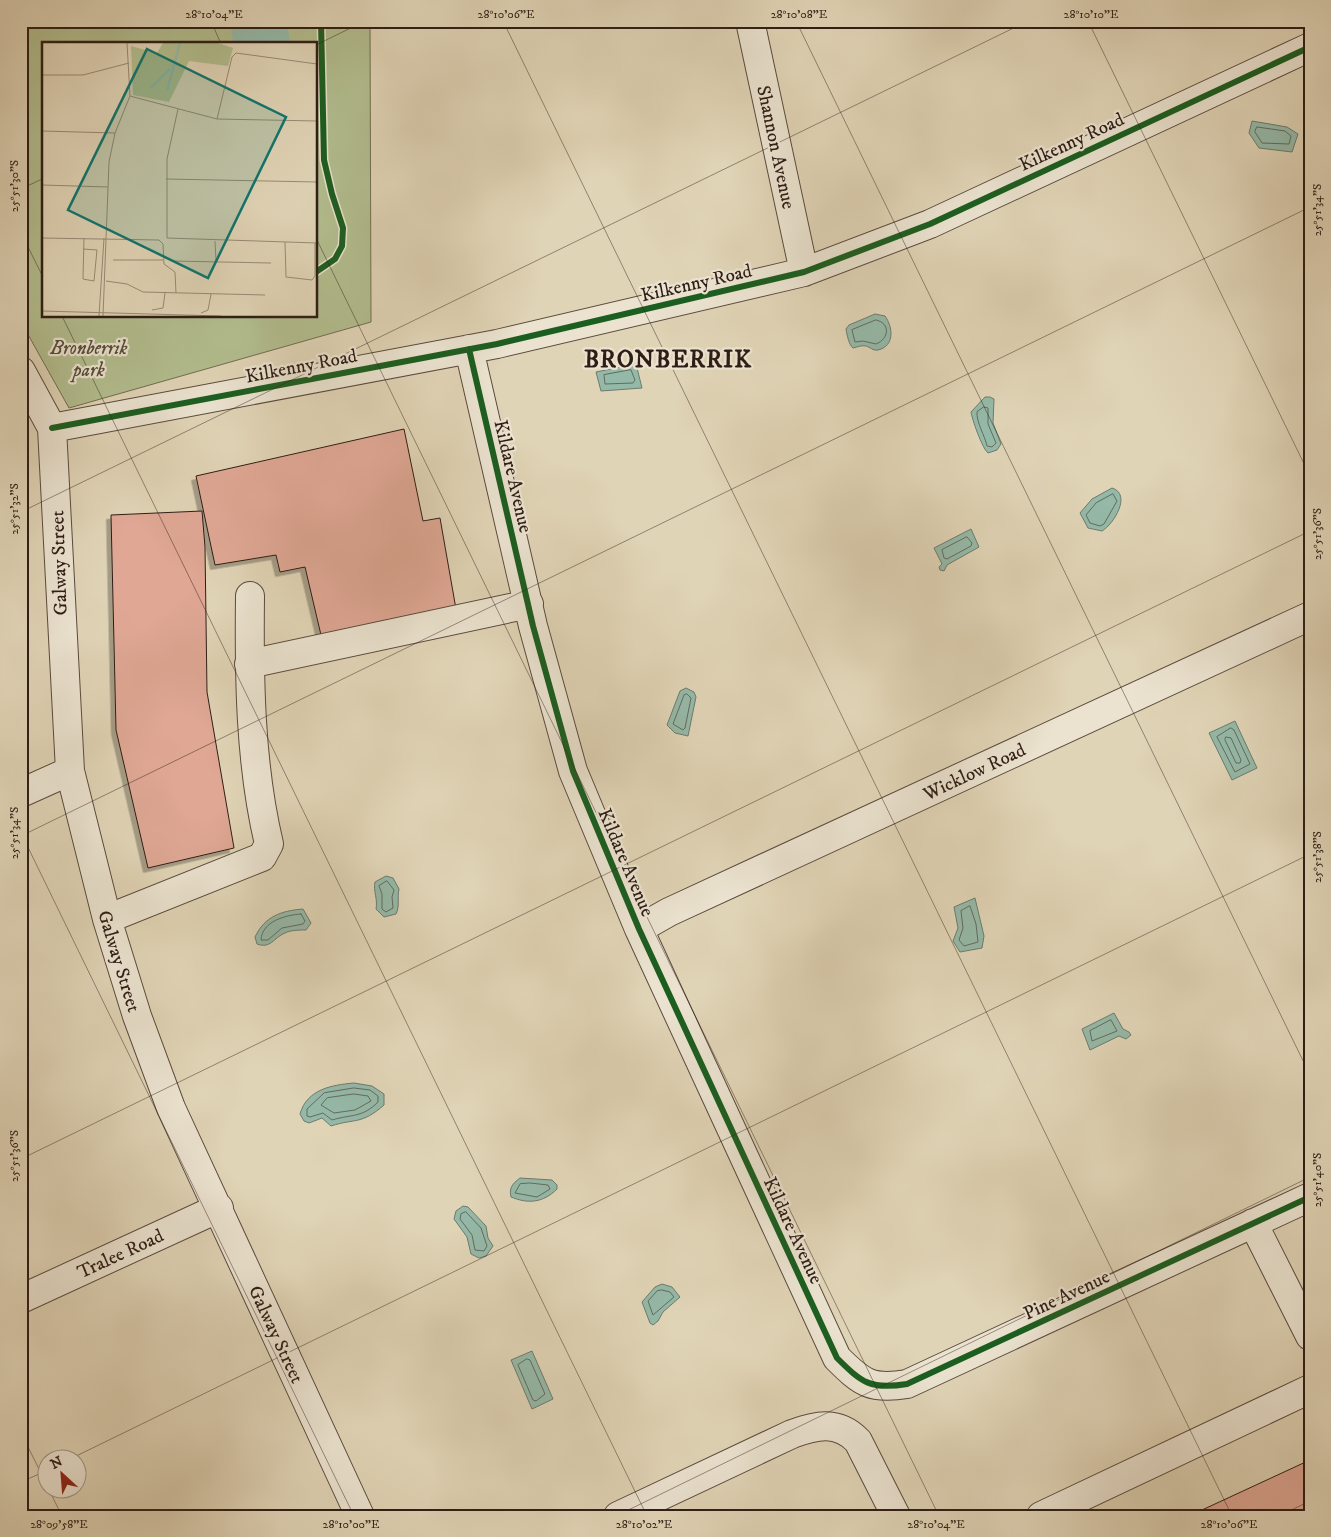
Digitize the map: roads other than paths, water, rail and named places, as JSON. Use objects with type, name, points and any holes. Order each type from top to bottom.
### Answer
[{"type":"street","name":"Shannon Avenue","points":[[750,21],[804,272]]},
{"type":"street","name":"Kilkenny Road","points":[[52,428],[469,349],[804,272],[930,224],[1310,47]]},
{"type":"street","name":"Kildare Avenue","points":[[469,349],[529,604],[572,771],[639,929],[837,1358]]},
{"type":"street","name":"Galway Street","points":[[21,372],[52,428],[70,771],[107,919],[137,1016],[171,1108],[219,1208],[360,1516]]},
{"type":"street","points":[[107,919],[262,857],[266,851],[269,844],[259,800],[249,664],[250,596]]},
{"type":"street","points":[[249,664],[529,604]]},
{"type":"street","name":"Wicklow Road","points":[[639,929],[669,912],[1310,616]]},
{"type":"street","points":[[21,793],[70,771]]},
{"type":"street","name":"Pine Avenue","points":[[837,1358],[856,1377],[868,1383],[884,1388],[907,1384],[1310,1197]]},
{"type":"street","name":"Tralee Road","points":[[21,1299],[219,1208]]},
{"type":"street","points":[[1254,1223],[1310,1336]]},
{"type":"street","points":[[1041,1516],[1310,1389]]},
{"type":"street","points":[[618,1516],[792,1434],[814,1426],[841,1429],[851,1433],[858,1441],[896,1516]]},
{"type":"water","points":[[1252,121],[1287,127],[1298,134],[1292,152],[1259,148],[1249,133]]},
{"type":"water","points":[[875,314],[885,316],[890,325],[891,336],[887,345],[878,350],[864,346],[853,348],[849,342],[846,329],[849,325]]},
{"type":"water","points":[[636,364],[642,388],[601,391],[596,372]]},
{"type":"water","points":[[985,397],[994,399],[993,423],[1001,444],[997,450],[988,453],[980,440],[971,412]]},
{"type":"water","points":[[1112,488],[1118,491],[1121,496],[1116,516],[1102,531],[1088,528],[1080,513],[1092,499]]},
{"type":"water","points":[[971,529],[979,547],[947,565],[944,571],[940,570],[939,567],[942,564],[934,548]]},
{"type":"water","points":[[686,688],[694,692],[696,697],[688,736],[675,733],[667,725],[680,691]]},
{"type":"water","points":[[1235,721],[1257,768],[1232,780],[1209,733]]},
{"type":"water","points":[[386,876],[393,878],[399,889],[396,914],[384,917],[376,909],[375,882]]},
{"type":"water","points":[[975,898],[984,936],[982,948],[960,952],[953,941],[958,928],[954,907]]},
{"type":"water","points":[[303,909],[311,923],[306,930],[287,932],[266,945],[257,944],[255,937],[269,919],[281,913]]},
{"type":"water","points":[[1114,1013],[1123,1029],[1131,1035],[1126,1039],[1119,1036],[1090,1050],[1082,1029]]},
{"type":"water","points":[[354,1083],[372,1086],[384,1094],[384,1105],[370,1116],[331,1126],[322,1118],[309,1123],[304,1121],[300,1114],[303,1106],[314,1094],[329,1087]]},
{"type":"water","points":[[520,1178],[552,1180],[557,1185],[557,1189],[541,1200],[523,1201],[511,1197],[510,1191],[513,1184]]},
{"type":"water","points":[[463,1206],[468,1207],[486,1226],[488,1238],[493,1246],[486,1256],[479,1258],[471,1254],[467,1237],[454,1219],[456,1211]]},
{"type":"water","points":[[662,1284],[672,1287],[680,1297],[663,1312],[658,1321],[653,1325],[650,1323],[642,1302],[655,1287]]},
{"type":"water","points":[[532,1351],[553,1399],[532,1409],[511,1360]]},
{"type":"waterway","points":[[258,21],[262,42]]},
{"type":"district","name":"BRONBERRIK","points":[[668,359]]},
{"type":"park label","name":"Bronberrik park","points":[[89,358]]}]
